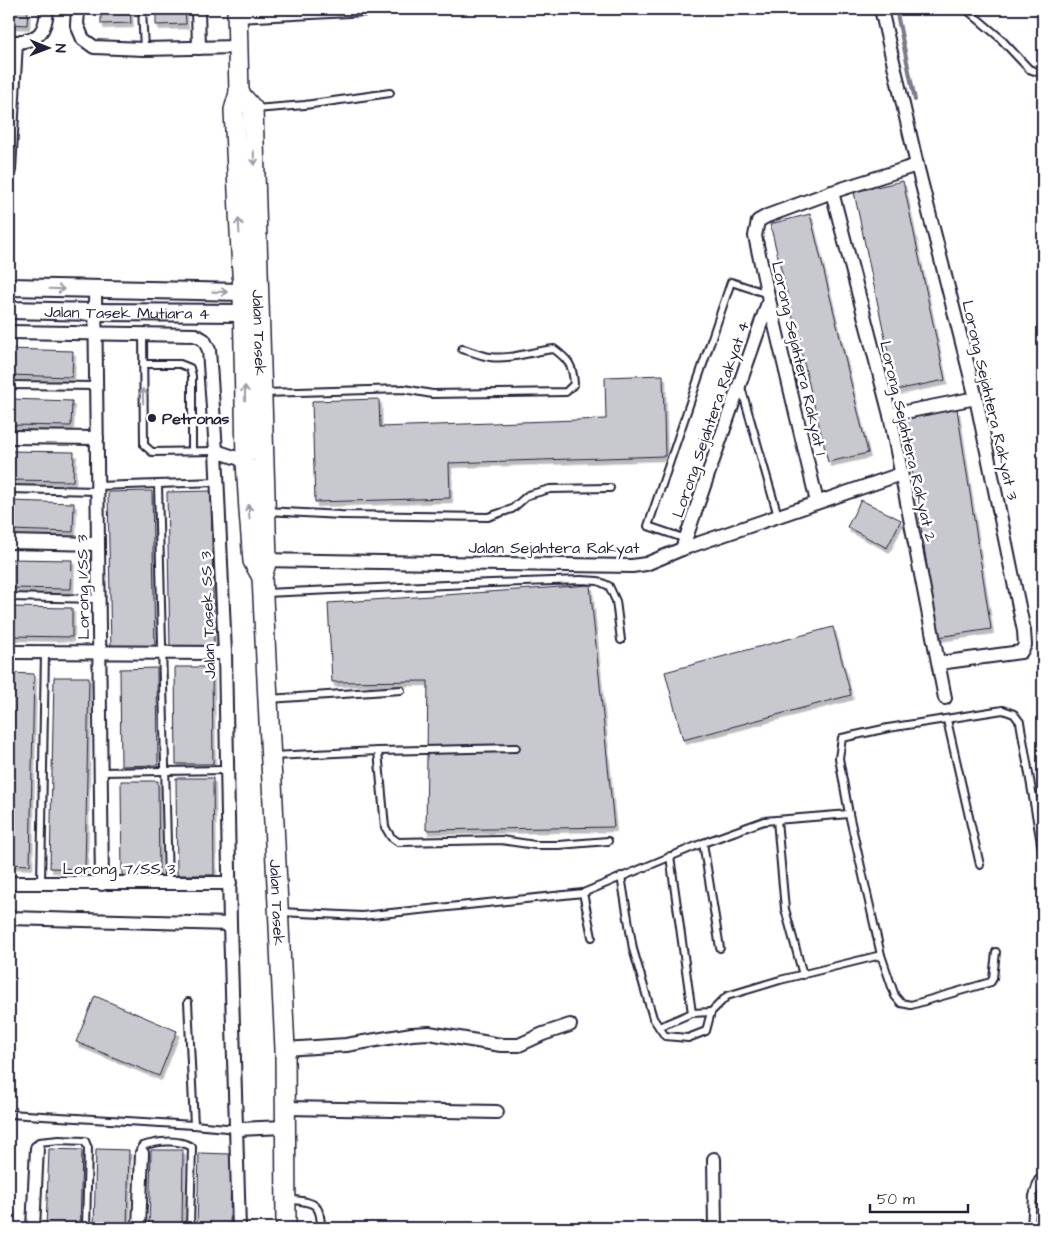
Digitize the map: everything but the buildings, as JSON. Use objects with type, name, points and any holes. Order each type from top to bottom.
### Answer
[{"type":"main road","name":"Jalan Tasek","points":[[237,12],[236,102],[245,301],[246,461],[261,573],[268,699],[285,1049],[286,1228]]},
{"type":"main road","points":[[236,102],[253,109]]},
{"type":"main road","name":"Jalan Tasek","points":[[253,109],[266,511],[261,573]]},
{"type":"main road","points":[[258,264],[245,301],[260,321]]},
{"type":"street","points":[[9,170],[12,42],[28,41],[39,34],[47,24],[47,9]]},
{"type":"street","points":[[78,9],[77,25],[83,39],[94,47],[144,49],[238,47]]},
{"type":"street","points":[[198,9],[199,48]]},
{"type":"street","points":[[237,12],[367,9]]},
{"type":"street","name":"Lorong Sejahtera Rakyat 3","points":[[881,9],[916,165],[976,398],[1024,631],[1025,645],[1021,652],[939,664]]},
{"type":"street","points":[[832,192],[916,165]]},
{"type":"street","name":"Lorong Sejahtera Rakyat 1","points":[[817,502],[768,297],[756,236],[758,221],[832,192]]},
{"type":"street","name":"Lorong Sejahtera Rakyat 2","points":[[832,192],[890,414],[945,698]]},
{"type":"street","name":"Jalan Tasek Mutiara 4","points":[[9,287],[95,290],[245,301]]},
{"type":"street","name":"Lorong 1/SS 3","points":[[95,290],[102,884]]},
{"type":"street","name":"Lorong Sejahtera Rakyat 4","points":[[684,544],[768,297]]},
{"type":"street","name":"Jalan Tasek Mutiara 4","points":[[9,310],[95,312],[245,301]]},
{"type":"street","points":[[9,332],[143,334]]},
{"type":"street","name":"Jalan Tasek SS 3","points":[[143,334],[195,335],[204,340],[208,345],[210,356],[218,482],[225,652],[230,924],[239,1228]]},
{"type":"street","points":[[890,414],[976,398]]},
{"type":"street","points":[[9,437],[97,438]]},
{"type":"street","points":[[216,451],[246,461]]},
{"type":"street","name":"Jalan Sejahtera Rakyat","points":[[261,573],[632,566],[646,564],[684,544],[778,516],[901,474]]},
{"type":"street","points":[[9,542],[98,544]]},
{"type":"street","points":[[9,652],[225,652]]},
{"type":"street","name":"Lorong 7/SS 3","points":[[9,884],[230,884]]},
{"type":"street","points":[[9,918],[230,924]]},
{"type":"street","points":[[285,1049],[346,1045],[428,1033],[501,1045],[519,1045],[570,1025]]},
{"type":"street","points":[[286,1108],[497,1112]]},
{"type":"street","points":[[237,1129],[286,1127]]},
{"type":"street","points":[[34,1228],[38,1148]]},
{"type":"street","points":[[139,1228],[142,1153]]},
{"type":"street","points":[[714,1159],[715,1228]]},
{"type":"lane","points":[[142,9],[144,49]]},
{"type":"lane","points":[[966,9],[999,37],[1029,69],[1043,74]]},
{"type":"lane","points":[[253,109],[305,105],[390,93]]},
{"type":"lane","points":[[684,544],[648,526],[731,282],[768,297]]},
{"type":"lane","points":[[143,334],[144,445],[152,452],[216,451]]},
{"type":"lane","points":[[261,393],[404,389],[432,394],[566,392],[574,384],[574,370],[565,357],[554,350],[537,351],[505,358],[489,357],[462,349]]},
{"type":"lane","points":[[143,364],[180,364],[190,368],[192,376],[192,452]]},
{"type":"lane","points":[[740,383],[778,516]]},
{"type":"lane","points":[[9,385],[96,386]]},
{"type":"lane","points":[[9,489],[97,488],[218,482]]},
{"type":"lane","points":[[158,484],[168,884]]},
{"type":"lane","points":[[266,511],[361,516],[488,517],[512,509],[528,495],[550,489],[610,488]]},
{"type":"lane","points":[[261,573],[482,583],[598,581],[609,586],[616,601],[621,640]]},
{"type":"lane","points":[[9,597],[99,599]]},
{"type":"lane","points":[[41,884],[46,652]]},
{"type":"lane","points":[[268,699],[301,695],[401,690]]},
{"type":"lane","points":[[996,952],[994,978],[991,982],[911,1005],[901,1003],[895,996],[881,955],[849,814],[839,758],[842,738],[888,728],[1003,710],[1014,714],[1020,722],[1043,855]]},
{"type":"lane","points":[[947,720],[980,865]]},
{"type":"lane","points":[[270,756],[516,748]]},
{"type":"lane","points":[[378,751],[385,827],[398,842],[501,840],[543,845],[608,840]]},
{"type":"lane","points":[[101,772],[227,770]]},
{"type":"lane","points":[[279,912],[362,916],[583,893],[670,856],[764,821],[849,814]]},
{"type":"lane","points":[[777,820],[785,909],[803,975]]},
{"type":"lane","points":[[703,843],[720,948]]},
{"type":"lane","points":[[670,856],[692,1013]]},
{"type":"lane","points":[[621,876],[633,949],[653,1018],[665,1036],[688,1038],[706,1031],[711,1012],[726,996],[881,955]]},
{"type":"lane","points":[[583,893],[592,937]]},
{"type":"lane","points":[[188,1002],[194,1125]]},
{"type":"lane","points":[[659,1027],[692,1013],[711,1012]]},
{"type":"lane","points":[[9,1114],[237,1129]]},
{"type":"lane","points":[[38,1148],[39,1142],[46,1140],[85,1142],[88,1148],[86,1228]]},
{"type":"lane","points":[[142,1153],[142,1146],[152,1143],[184,1142],[192,1147],[190,1228]]},
{"type":"lane","points":[[1031,1228],[1033,1196],[1038,1180]]},
{"type":"lane","points":[[286,1199],[308,1202],[318,1207],[321,1214],[321,1228]]},
{"type":"waterway","points":[[896,9],[915,100]]},
{"type":"place","name":"Petronas","points":[[152,418]]}]
